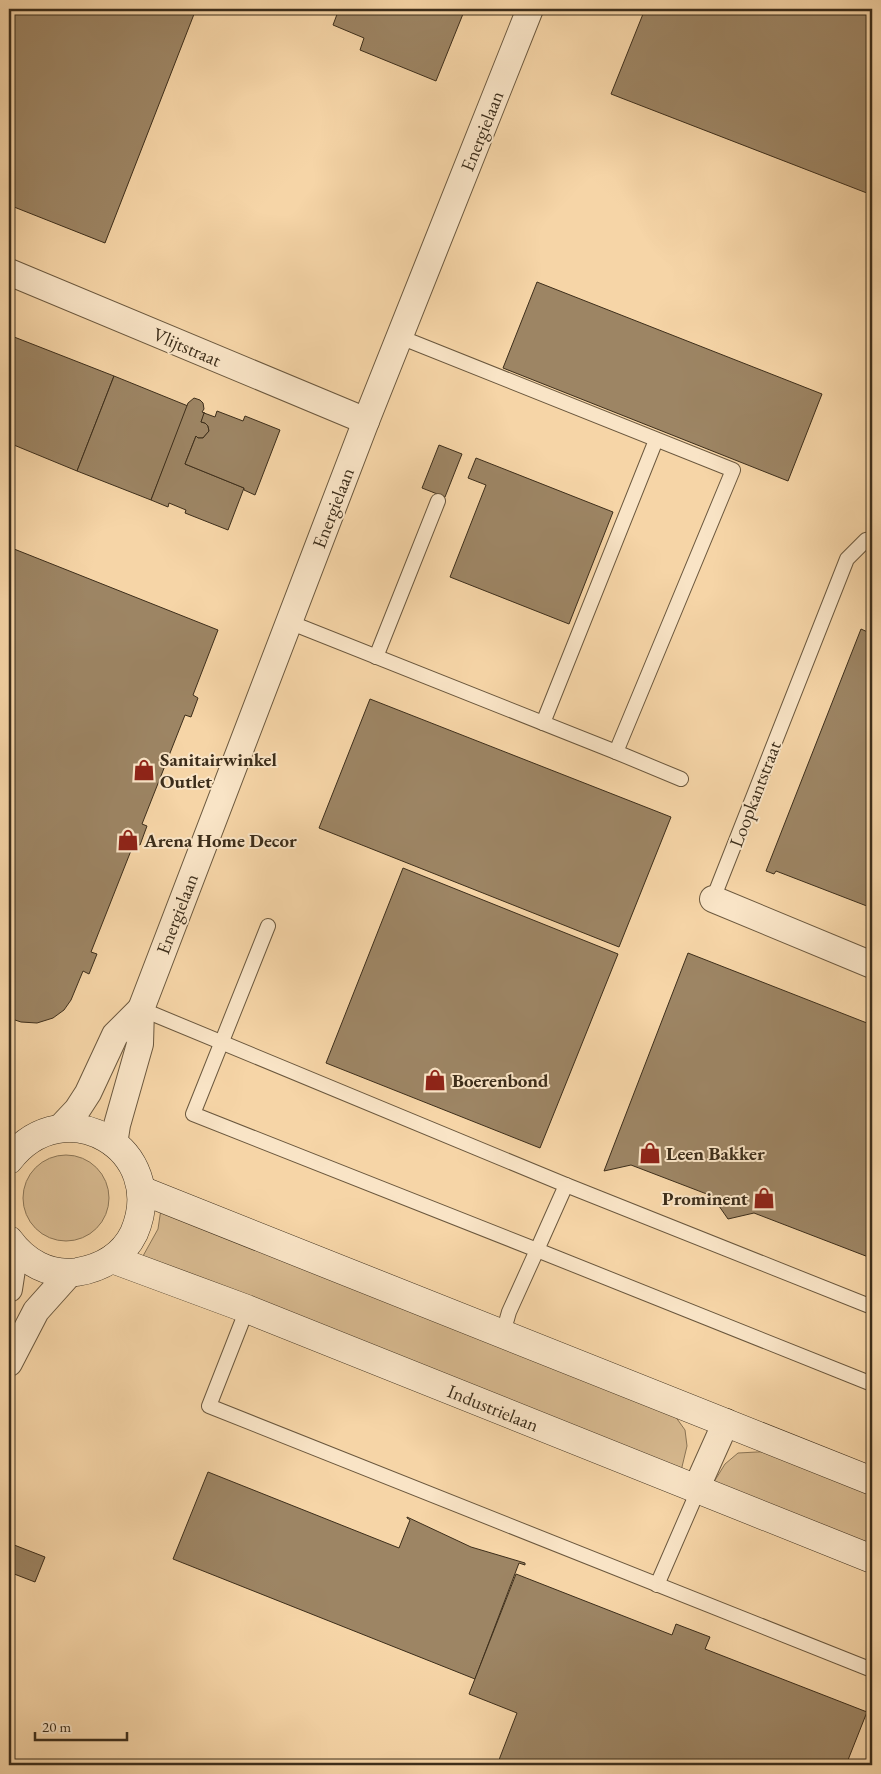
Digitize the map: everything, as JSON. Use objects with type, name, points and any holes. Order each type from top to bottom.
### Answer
[{"type":"main road","points":[[12,1245],[24,1258],[53,1272],[70,1273],[92,1270],[112,1260],[131,1239],[140,1219],[141,1190],[131,1161],[114,1144],[95,1132],[78,1128],[60,1128],[39,1134],[14,1146]]},
{"type":"main road","points":[[141,1190],[872,1480]]},
{"type":"main road","name":"Industrielaan","points":[[112,1260],[247,1309],[872,1559]]},
{"type":"street","name":"Energielaan","points":[[114,1144],[117,1125],[140,1044],[141,1009],[366,421],[530,9]]},
{"type":"street","name":"Vlijtstraat","points":[[9,272],[366,421]]},
{"type":"street","name":"Loopkantstraat","points":[[713,899],[872,965]]},
{"type":"street","name":"Energielaan","points":[[60,1128],[77,1110],[88,1093],[115,1035],[141,1009]]},
{"type":"street","points":[[9,1289],[12,1245]]},
{"type":"street","points":[[9,1363],[36,1311],[70,1273]]},
{"type":"street","points":[[696,1490],[726,1422]]},
{"type":"lane","points":[[400,336],[733,470],[616,752]]},
{"type":"lane","points":[[543,723],[656,440]]},
{"type":"lane","points":[[376,656],[438,501]]},
{"type":"lane","name":"Loopkantstraat","points":[[713,899],[847,559],[866,540],[872,539]]},
{"type":"lane","points":[[289,622],[681,779]]},
{"type":"lane","points":[[268,926],[193,1114],[872,1384]]},
{"type":"lane","points":[[141,1009],[566,1184],[872,1307]]},
{"type":"lane","points":[[503,1333],[509,1312],[566,1184]]},
{"type":"lane","points":[[247,1309],[209,1406],[872,1670]]},
{"type":"lane","points":[[657,1585],[693,1502],[696,1490]]},
{"type":"shaded area","points":[[66,1155],[82,1158],[90,1162],[102,1174],[106,1182],[109,1198],[106,1214],[102,1222],[90,1234],[82,1238],[66,1241],[50,1238],[42,1234],[30,1222],[26,1214],[23,1198],[26,1182],[30,1174],[42,1162],[50,1158]]},
{"type":"shaded area","points":[[161,1209],[675,1416],[685,1430],[687,1446],[681,1471],[143,1256],[158,1229]]},
{"type":"shaded area","points":[[776,1451],[872,1489],[872,1548],[712,1485],[725,1464],[738,1453]]},
{"type":"building","points":[[9,9],[196,9],[105,243],[9,205]]},
{"type":"building","points":[[339,9],[465,9],[436,81],[360,50],[364,38],[333,25]]},
{"type":"building","points":[[645,9],[872,9],[872,195],[611,94]]},
{"type":"building","points":[[537,282],[822,394],[788,481],[503,368]]},
{"type":"building","points":[[9,335],[114,376],[77,471],[9,443]]},
{"type":"building","points":[[114,376],[188,406],[151,500],[77,471]]},
{"type":"building","points":[[194,398],[203,403],[204,409],[202,412],[205,413],[201,422],[208,426],[209,431],[203,438],[196,436],[185,464],[244,488],[228,530],[185,513],[186,510],[169,503],[168,507],[151,500],[188,403]]},
{"type":"building","points":[[217,411],[243,421],[245,416],[280,430],[255,495],[244,490],[244,488],[185,464],[196,436],[203,438],[209,431],[208,426],[201,422],[204,413],[215,417]]},
{"type":"building","points":[[439,445],[462,454],[445,497],[422,488]]},
{"type":"building","points":[[476,458],[613,512],[569,624],[450,577],[486,485],[468,478]]},
{"type":"building","points":[[9,547],[218,630],[193,695],[198,698],[191,717],[185,715],[142,824],[147,826],[140,845],[134,843],[91,952],[97,954],[89,974],[83,971],[71,1000],[64,1010],[53,1018],[37,1023],[21,1022],[9,1018]]},
{"type":"building","points":[[872,599],[872,613],[868,611]]},
{"type":"building","points":[[861,629],[872,634],[872,908],[776,871],[774,874],[766,871]]},
{"type":"building","points":[[370,699],[671,817],[619,947],[319,828]]},
{"type":"building","points":[[403,868],[618,954],[540,1148],[326,1063]]},
{"type":"building","points":[[688,953],[872,1025],[872,1261],[871,1258],[754,1213],[728,1219],[712,1196],[631,1165],[604,1171]]},
{"type":"building","points":[[208,1472],[399,1548],[410,1520],[407,1517],[471,1547],[525,1563],[525,1565],[519,1563],[475,1679],[173,1559]]},
{"type":"building","points":[[9,1543],[45,1557],[35,1582],[9,1572]]},
{"type":"building","points":[[516,1574],[672,1635],[676,1624],[710,1637],[705,1649],[867,1712],[846,1765],[497,1765],[517,1713],[469,1694]]},
{"type":"place","name":"Sanitairwinkel Outlet","points":[[144,770]]},
{"type":"place","name":"Arena Home Decor","points":[[128,840]]},
{"type":"place","name":"Boerenbond","points":[[435,1080]]},
{"type":"place","name":"Leen Bakker","points":[[650,1153]]},
{"type":"place","name":"Prominent","points":[[764,1198]]}]
